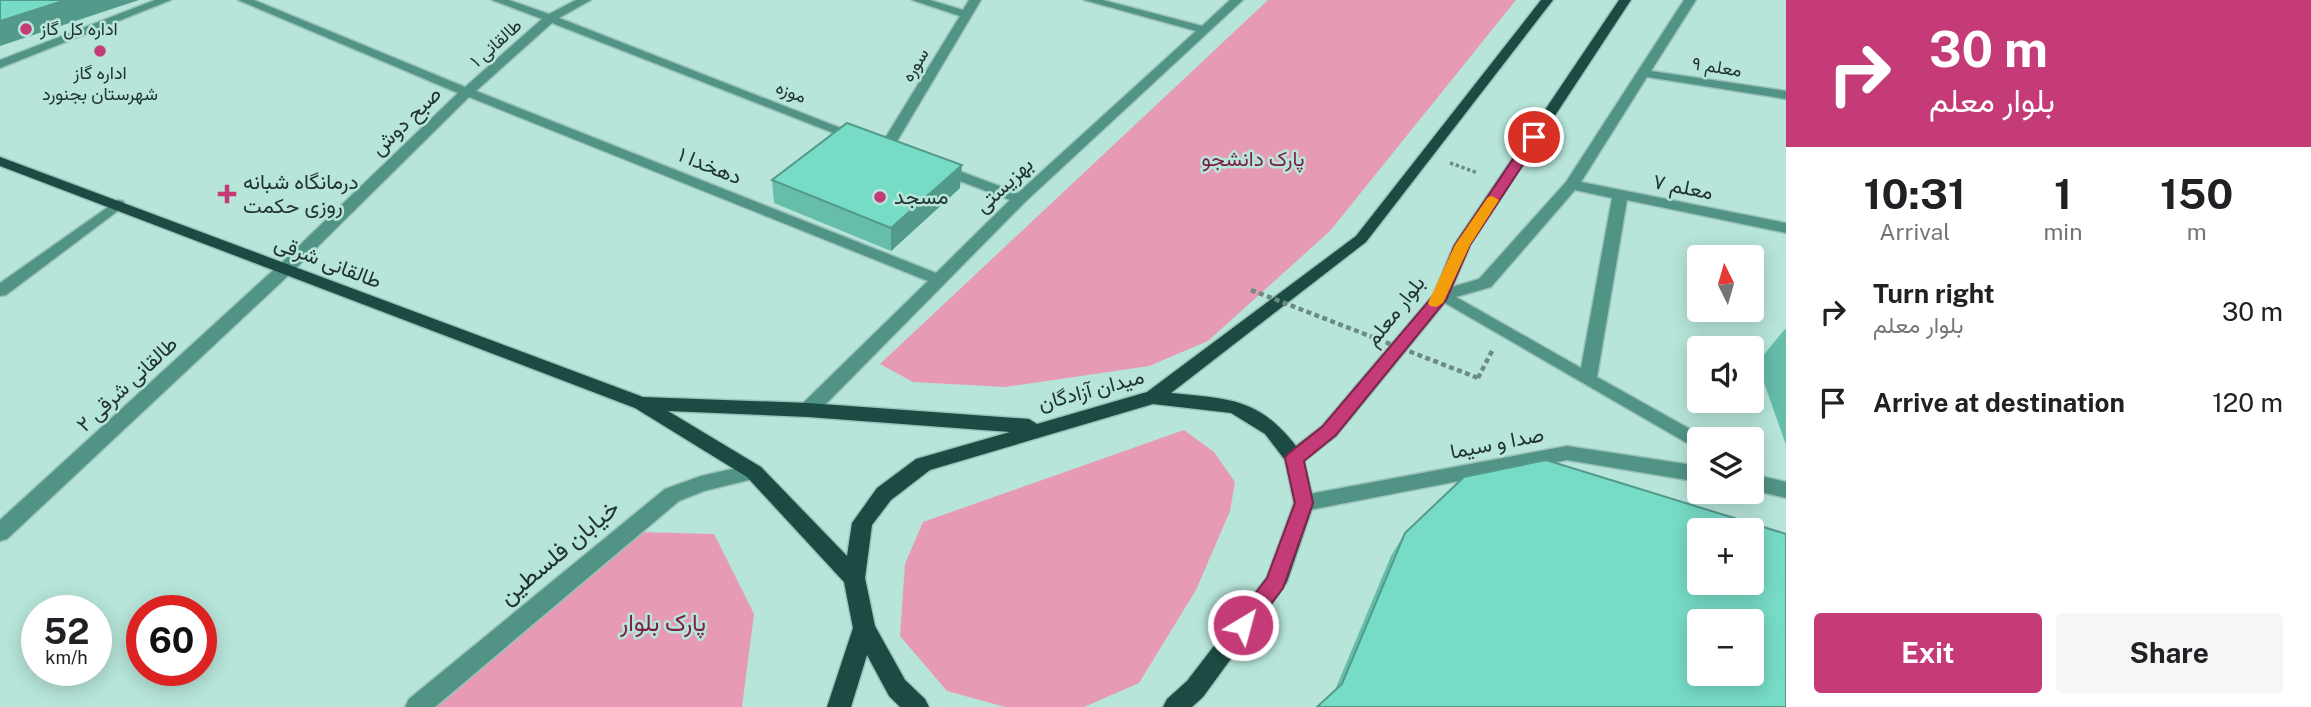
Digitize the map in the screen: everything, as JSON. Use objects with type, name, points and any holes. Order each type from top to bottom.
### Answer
[{"type":"main road","points":[[1153,397],[1361,239],[1547,0]]},
{"type":"main road","name":"بلوار معلم","points":[[1294,458],[1329,431],[1441,296],[1462,245],[1625,0]]},
{"type":"main road","name":"طالقانی شرقی","points":[[0,162],[118,204],[641,403]]},
{"type":"main road","name":"میدان آزادگان","points":[[917,707],[897,688],[864,628],[854,578],[862,523],[884,494],[923,464],[1153,397],[1235,407],[1272,429],[1294,458],[1304,503]]},
{"type":"main road","points":[[641,403],[808,410],[1043,428]]},
{"type":"main road","points":[[641,403],[754,472],[854,578]]},
{"type":"main road","points":[[1175,707],[1195,690],[1276,582],[1304,503]]},
{"type":"main road","points":[[839,707],[864,628]]},
{"type":"street","points":[[0,64],[165,0]]},
{"type":"street","name":"دهخدا ۱","points":[[244,0],[937,279]]},
{"type":"street","name":"موزه","points":[[498,0],[892,150]]},
{"type":"street","name":"طالقانی ۱","points":[[467,92],[550,18],[586,0]]},
{"type":"street","points":[[918,0],[966,14]]},
{"type":"street","name":"سوره","points":[[892,150],[975,0]]},
{"type":"street","points":[[1090,0],[1204,30]]},
{"type":"street","name":"بهزیستی","points":[[808,410],[1020,199],[1237,0]]},
{"type":"street","points":[[1441,296],[1485,283],[1572,185],[1690,0]]},
{"type":"street","name":"معلم ۹","points":[[1643,73],[1786,95]]},
{"type":"street","name":"صبح دوش","points":[[285,269],[467,92]]},
{"type":"street","points":[[922,162],[1020,199]]},
{"type":"street","name":"معلم ۷","points":[[1572,185],[1786,228]]},
{"type":"street","points":[[1588,378],[1620,196]]},
{"type":"street","points":[[0,291],[118,204]]},
{"type":"street","name":"۲ طالقانی شرقی","points":[[0,533],[285,269]]},
{"type":"street","points":[[1441,296],[1687,436]]},
{"type":"street","name":"صدا و سیما","points":[[1304,503],[1567,453],[1687,472]]},
{"type":"street","name":"خیابان فلسطین","points":[[417,707],[672,495],[701,484],[754,472]]},
{"type":"path","points":[[1251,290],[1478,378],[1494,346]]},
{"type":"green space","name":"پارک دانشجو","points":[[1268,0],[1516,0],[1330,231],[1208,341],[1149,366],[1005,387],[913,382],[880,364]]},
{"type":"green space","points":[[1184,430],[1214,452],[1235,482],[1230,511],[1196,590],[1139,683],[1084,707],[1005,707],[947,691],[900,636],[905,564],[923,522]]},
{"type":"green space","name":"پارک بلوار","points":[[638,532],[714,534],[754,614],[742,707],[434,707]]},
{"type":"building","points":[[0,0],[66,0],[0,21]]},
{"type":"building","points":[[847,123],[962,165],[891,228],[772,180]]},
{"type":"building","points":[[1546,460],[1734,518],[1687,518],[1687,595],[1764,595],[1764,527],[1786,534],[1786,707],[1317,707],[1342,684],[1405,533],[1464,477]]},
{"type":"slow traffic","points":[[1436,303],[1462,245],[1492,200]]},
{"type":"place","name":"اداره کل گاز","points":[[26,29]]},
{"type":"place","name":"اداره گاز شهرستان بجنورد","points":[[100,51]]},
{"type":"place","name":"درمانگاه شبانه روزی حکمت","points":[[227,194]]},
{"type":"place","name":"مسجد","points":[[880,197]]},
{"type":"route","points":[[1243,625],[1276,582],[1304,503],[1294,458],[1329,431],[1441,296],[1462,245],[1534,137]]}]
